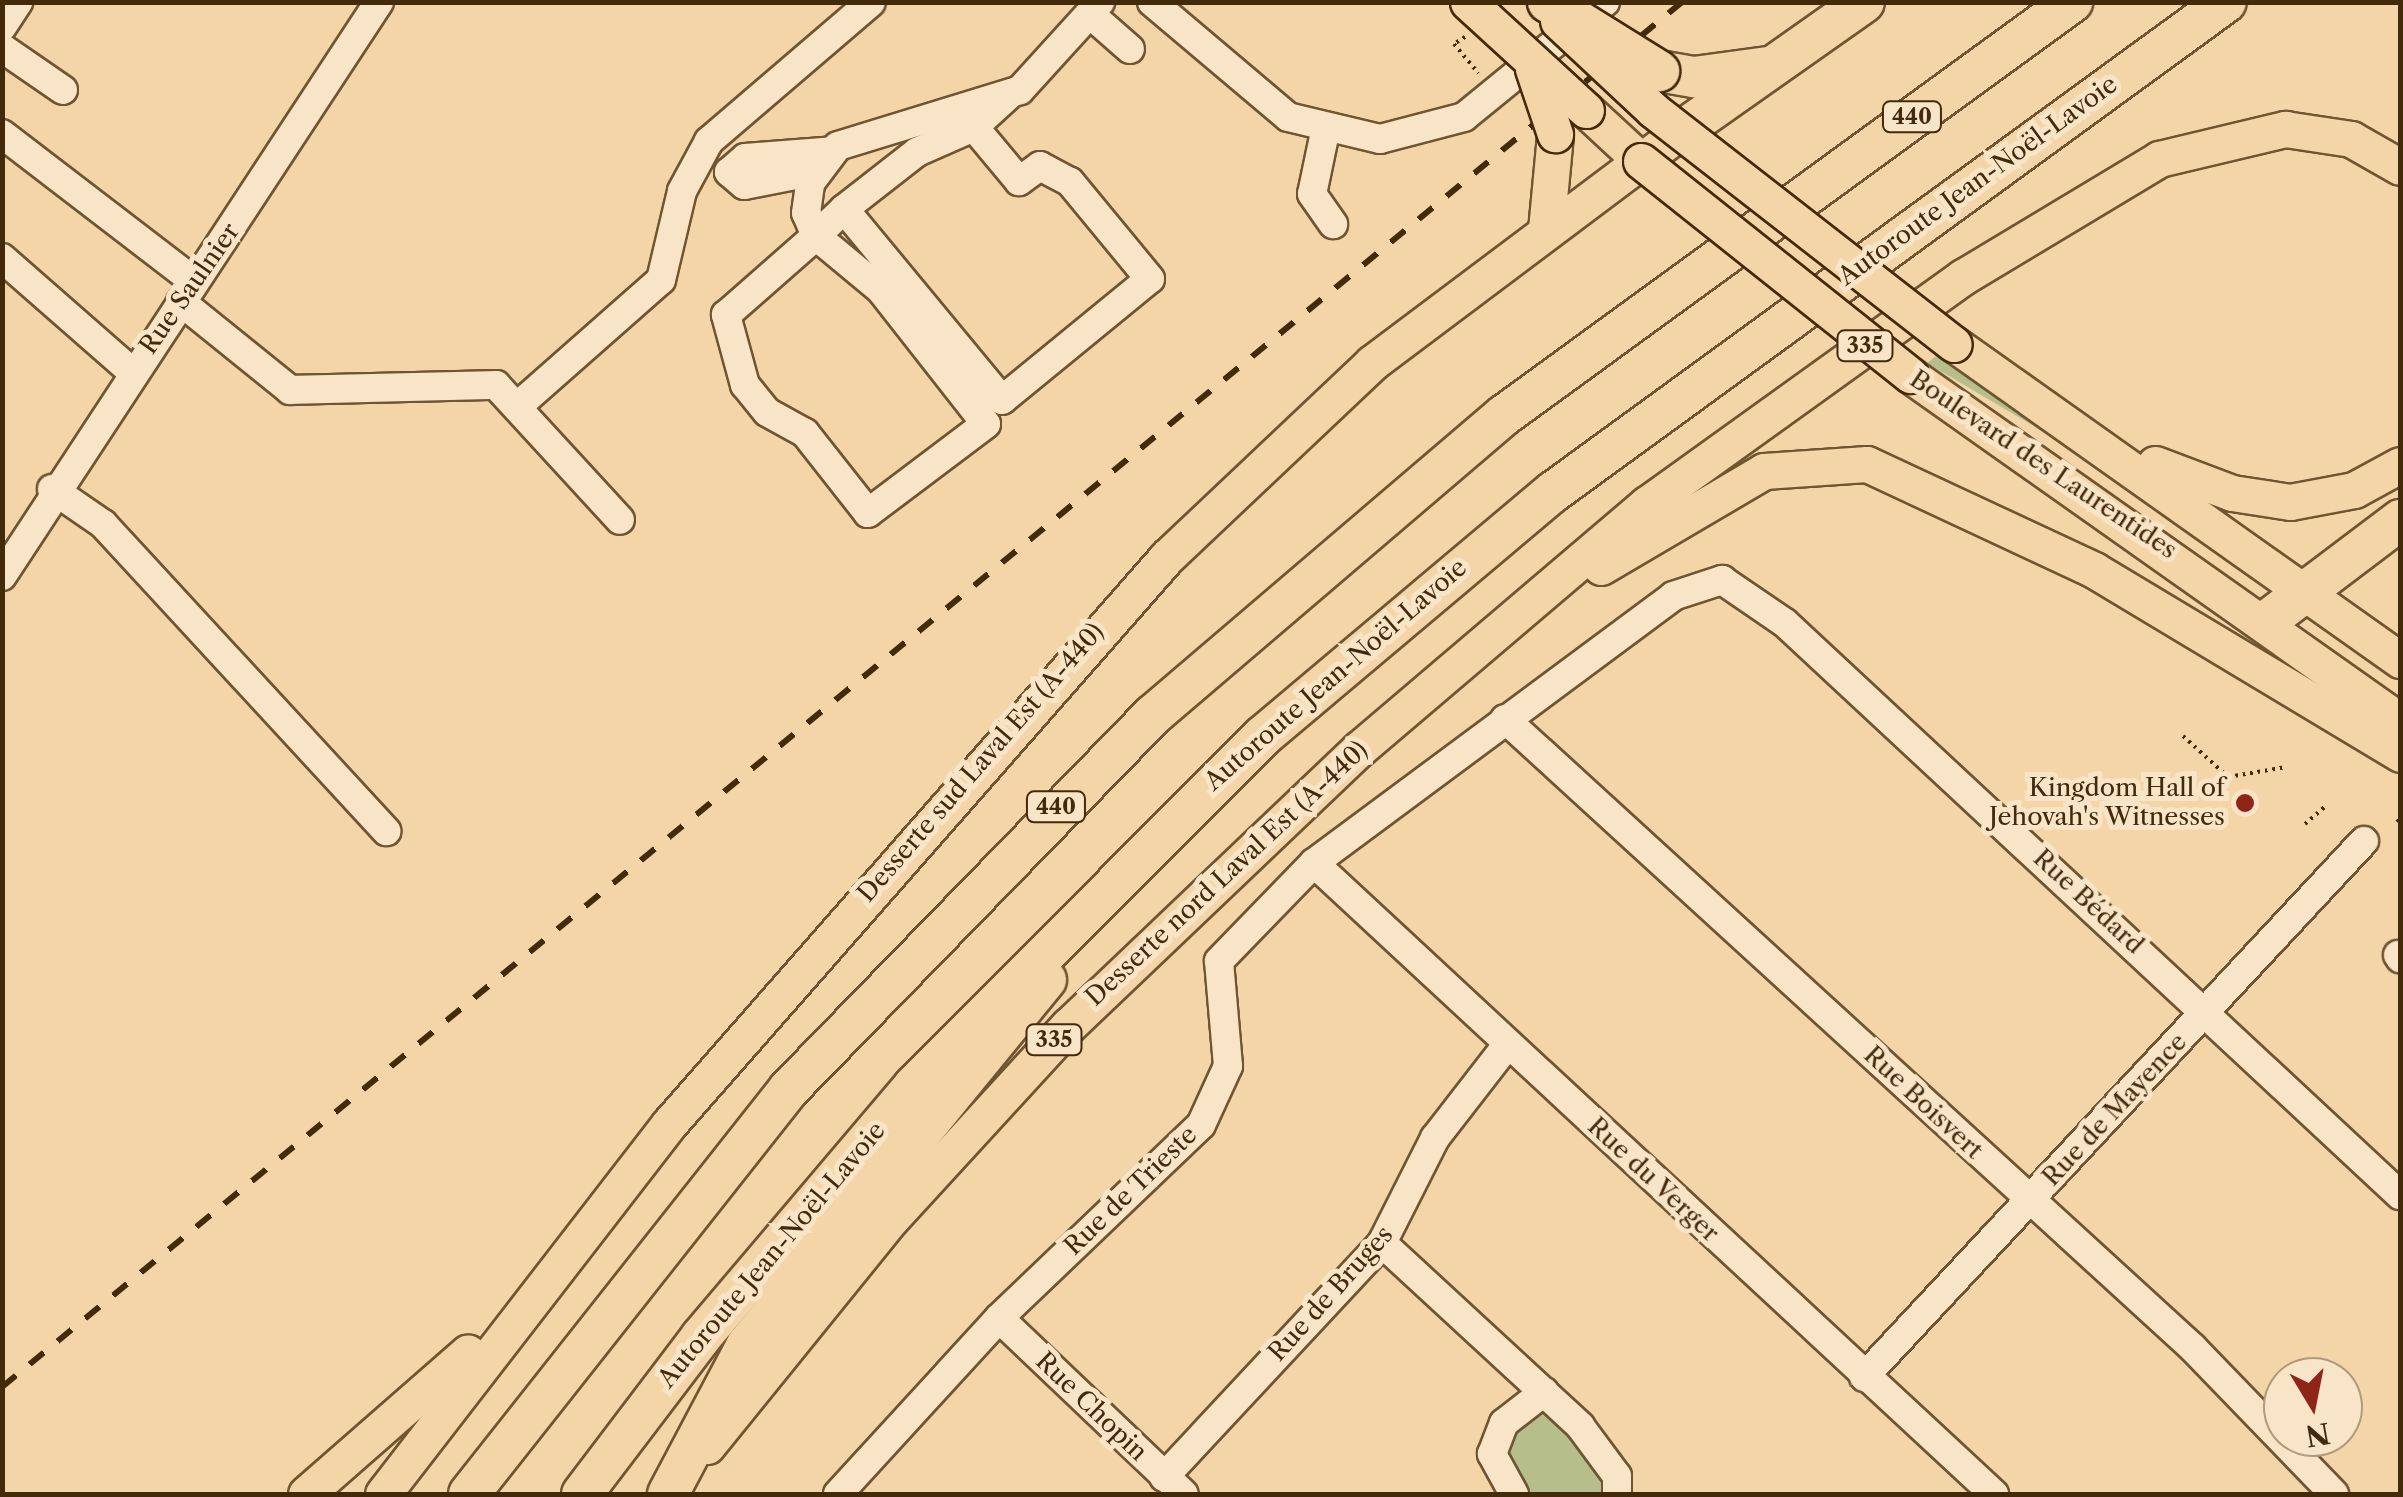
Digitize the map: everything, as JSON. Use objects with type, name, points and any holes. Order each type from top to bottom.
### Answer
[{"type":"highway","points":[[1548,2],[1659,72],[1722,88]]},
{"type":"highway","points":[[1680,132],[1722,88],[1773,66],[1864,2]]},
{"type":"highway","name":"440","points":[[469,1494],[789,1089],[1141,726],[1503,416],[2072,2]]},
{"type":"highway","name":"Autoroute Jean-Noël-Lavoie","points":[[582,1494],[876,1129],[1200,795],[1553,492],[2226,2]]},
{"type":"highway","points":[[2268,620],[2400,520]]},
{"type":"highway","points":[[669,1494],[747,1345],[1200,795]]},
{"type":"main road","name":"Boulevard des Laurentides","points":[[1539,2],[1680,132],[1954,344],[2307,588],[2400,660]]},
{"type":"main road","name":"Boulevard des Laurentides","points":[[1468,18],[1640,161],[1910,375],[2268,620],[2400,721]]},
{"type":"main road","points":[[1533,70],[1557,152],[1546,230]]},
{"type":"main road","name":"335","points":[[1491,637],[1755,424],[1992,257],[2139,168],[2214,140],[2285,130],[2351,140],[2400,167]]},
{"type":"main road","name":"Desserte sud Laval Est (A-440)","points":[[383,1494],[521,1305],[766,1009],[1167,557],[1362,372],[1680,132]]},
{"type":"main road","points":[[2103,445],[2279,502],[2354,490],[2400,465]]},
{"type":"main road","points":[[1491,637],[1750,478],[1850,461],[1919,482],[2094,570],[2400,754]]},
{"type":"main road","name":"Desserte nord Laval Est (A-440)","points":[[669,1494],[822,1301],[1030,1064],[1298,804],[1491,637]]},
{"type":"main road","points":[[306,1494],[521,1305]]},
{"type":"street","points":[[2,27],[18,2]]},
{"type":"street","name":"Rue Saulnier","points":[[2,576],[52,489],[188,292],[379,2]]},
{"type":"street","points":[[519,406],[661,280],[682,191],[709,141],[872,2]]},
{"type":"street","points":[[1152,2],[1257,96],[1325,132],[1380,138],[1450,124],[1605,2]]},
{"type":"street","points":[[1009,95],[872,129],[825,161],[806,212],[816,236],[881,290],[986,424],[868,513],[805,432],[768,412],[746,385],[725,330],[732,304],[816,236],[844,209],[917,152],[974,127],[1033,78],[1095,8],[1130,48]]},
{"type":"street","points":[[2,48],[63,90]]},
{"type":"street","points":[[844,209],[1002,400],[1150,280],[1070,182],[1040,166],[1019,181],[974,127]]},
{"type":"street","points":[[1325,132],[1312,194],[1333,224]]},
{"type":"street","points":[[2,134],[188,292],[290,390],[481,382],[519,406],[620,520]]},
{"type":"street","points":[[2,258],[132,372]]},
{"type":"street","points":[[52,489],[104,524],[386,831]]},
{"type":"street","name":"Rue de Trieste","points":[[849,1491],[999,1318],[1200,1125],[1228,1066],[1219,961],[1314,862],[1673,596],[1722,580]]},
{"type":"street","name":"Rue Bédard","points":[[1722,580],[1785,623],[2208,1012],[2400,1195]]},
{"type":"street","name":"Rue Boisvert","points":[[1505,719],[2193,1348],[2334,1494]]},
{"type":"street","name":"Rue de Mayence","points":[[1864,1377],[2364,842]]},
{"type":"street","name":"Rue du Verger","points":[[1314,862],[1994,1494]]},
{"type":"street","name":"Rue de Bruges","points":[[1174,1486],[1382,1243],[1435,1138],[1508,1044]]},
{"type":"street","points":[[1382,1243],[1544,1392],[1617,1476],[1617,1494]]},
{"type":"street","name":"Rue Chopin","points":[[999,1318],[1174,1486]]},
{"type":"street","points":[[1514,1494],[1492,1454],[1504,1422],[1544,1392]]},
{"type":"path","points":[[1468,18],[1454,44],[1476,70]]},
{"type":"path","points":[[2183,736],[2228,777],[2286,767]]},
{"type":"path","points":[[2305,824],[2326,806]]},
{"type":"green space","points":[[1936,356],[2010,402],[2079,453],[1927,363]]},
{"type":"green space","points":[[1544,1392],[1617,1494],[1514,1494],[1499,1480],[1504,1423]]},
{"type":"railway","points":[[2,1387],[1682,2]]},
{"type":"place","name":"Kingdom Hall of Jehovah's Witnesses","points":[[2245,803]]}]
